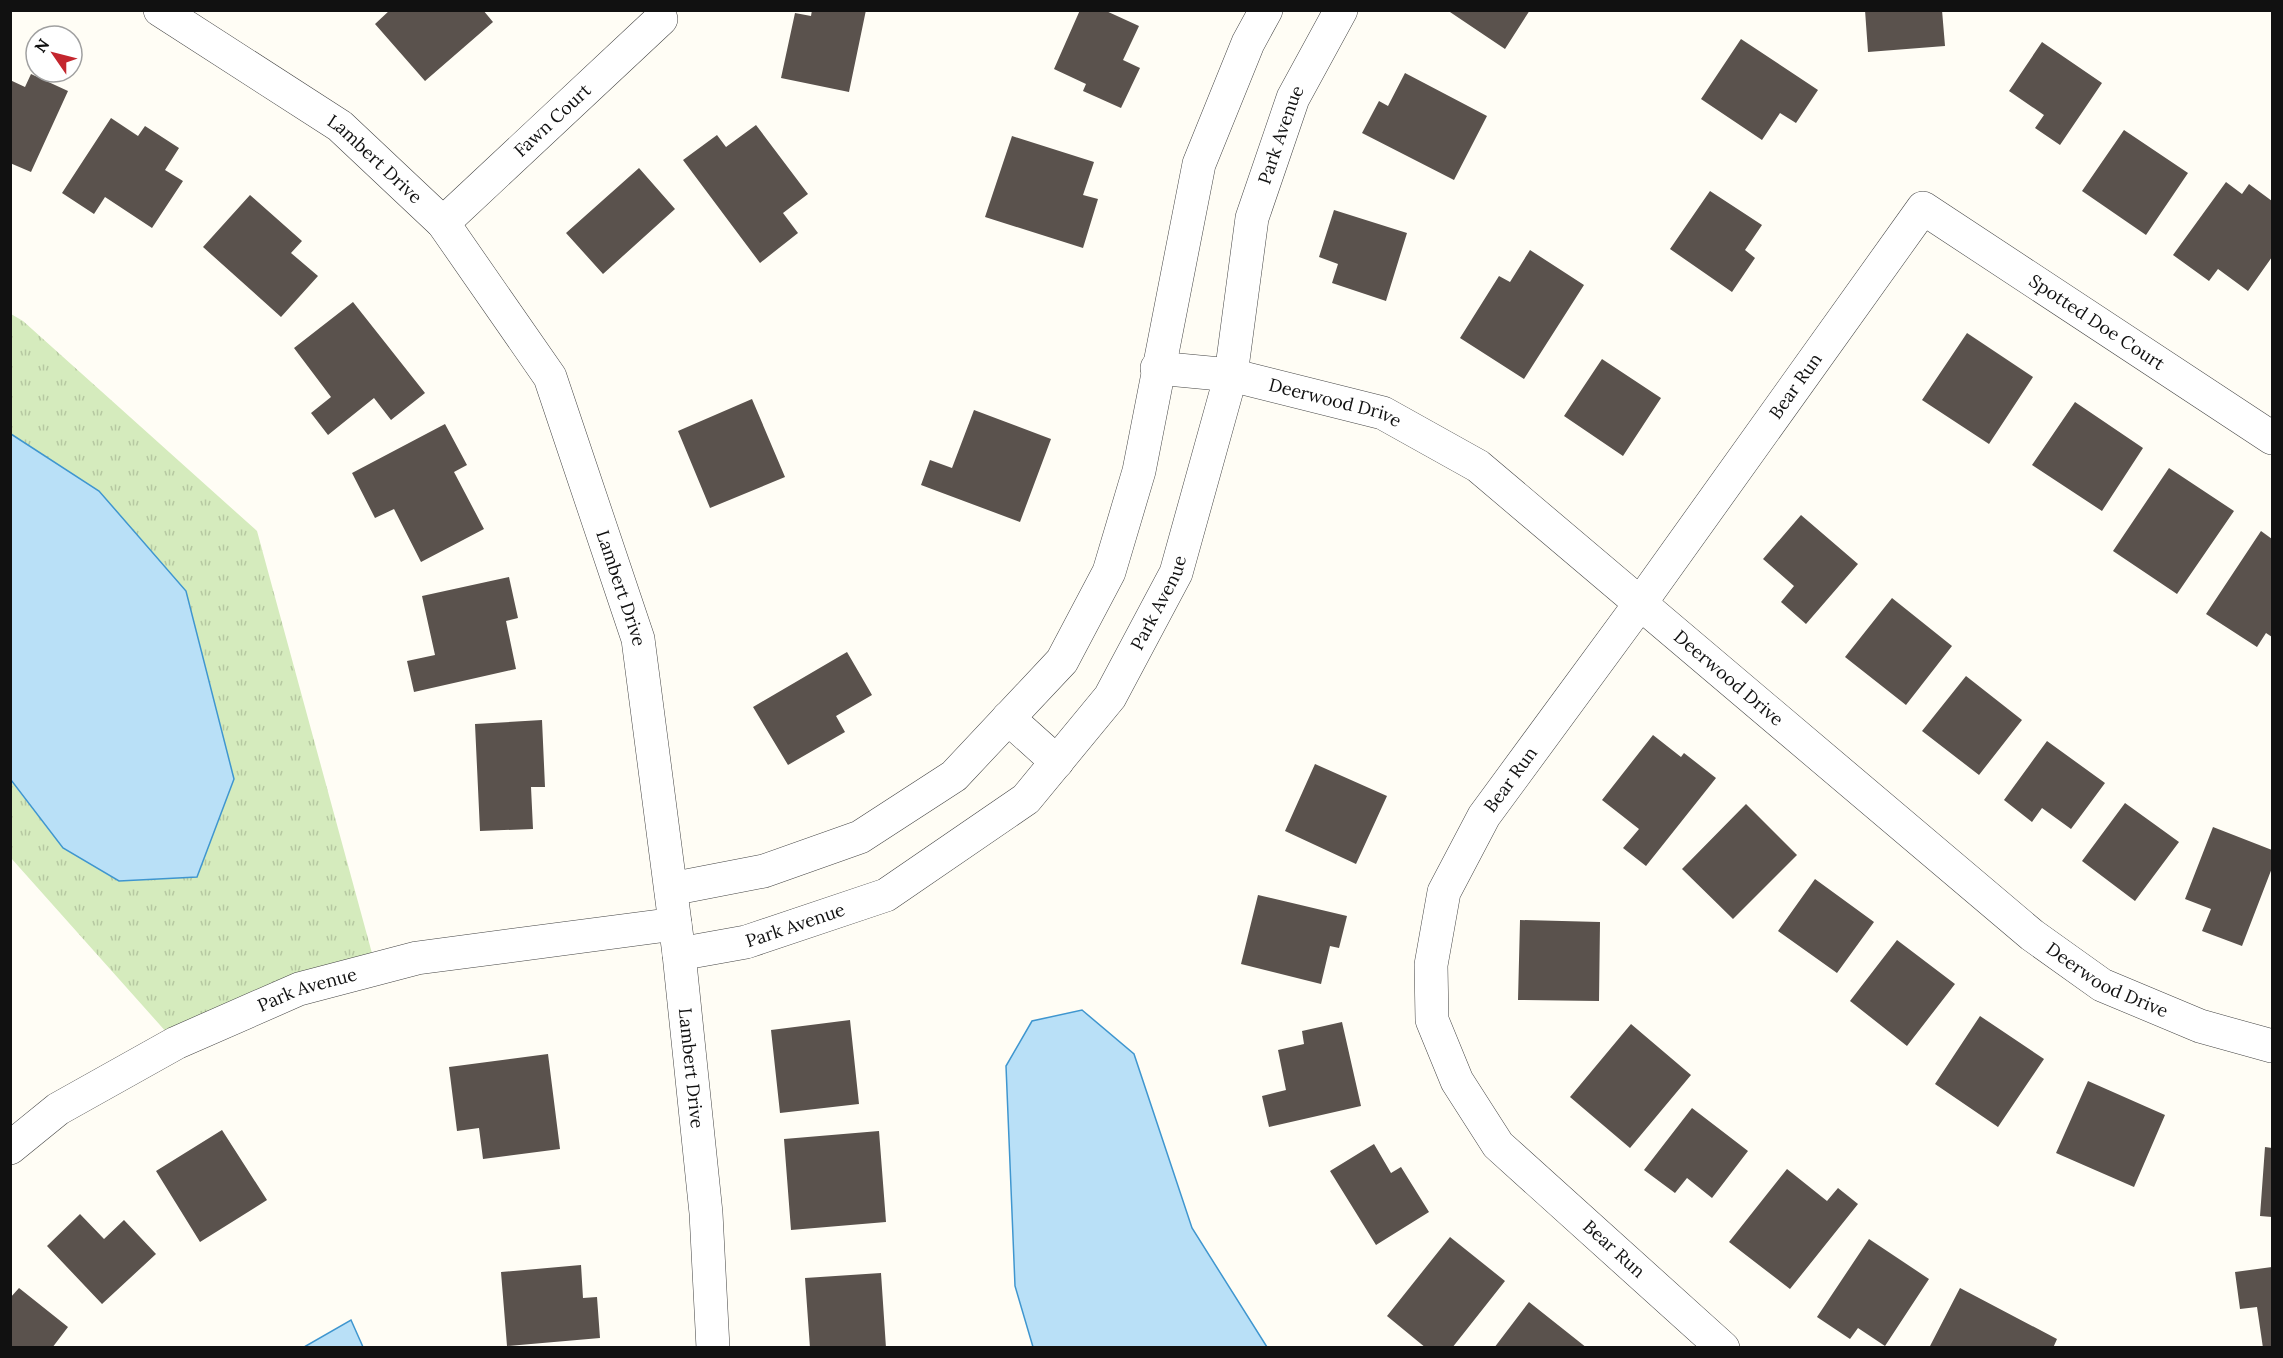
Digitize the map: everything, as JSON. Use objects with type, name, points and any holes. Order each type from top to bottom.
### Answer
[{"type":"street","name":"Lambert Drive","points":[[160,10],[340,126],[443,224],[550,377],[638,639],[677,939],[706,1214],[713,1347]]},
{"type":"street","points":[[671,889],[764,871],[860,837],[954,776],[1062,661],[1108,572],[1139,471],[1198,164],[1248,43],[1266,10]]},
{"type":"street","name":"Park Avenue","points":[[10,1148],[58,1109],[176,1043],[299,989],[417,958],[677,939],[746,942],[886,895],[1026,799],[1110,697],[1176,573],[1231,375],[1252,219],[1293,98],[1341,10]]},
{"type":"street","name":"Fawn Court","points":[[443,224],[662,19]]},
{"type":"street","name":"Spotted Doe Court","points":[[1923,208],[2272,438]]},
{"type":"street","name":"Bear Run","points":[[1723,1347],[1498,1145],[1456,1081],[1432,1020],[1431,965],[1444,892],[1484,816],[1639,605],[1923,208]]},
{"type":"street","name":"Deerwood Drive","points":[[1157,368],[1231,375],[1383,413],[1478,466],[1639,605],[2032,935],[2102,985],[2200,1026],[2272,1046]]},
{"type":"street","points":[[1008,718],[1057,762]]},
{"type":"green space","points":[[11,314],[23,321],[257,531],[376,968],[176,1043],[11,858],[10,780],[63,848],[119,881],[197,877],[99,491],[11,434]]},
{"type":"water","points":[[11,434],[99,491],[186,591],[234,779],[197,877],[119,881],[63,848],[11,780]]},
{"type":"water","points":[[1082,1010],[1134,1054],[1192,1228],[1267,1347],[1033,1347],[1015,1286],[1006,1066],[1032,1021]]},
{"type":"water","points":[[351,1320],[363,1347],[304,1347]]},
{"type":"building","points":[[390,10],[483,10],[493,22],[425,81],[375,24]]},
{"type":"building","points":[[812,10],[866,10],[849,92],[781,78],[795,13],[811,16]]},
{"type":"building","points":[[1080,10],[1104,10],[1139,26],[1123,60],[1140,68],[1121,108],[1083,91],[1086,84],[1054,69]]},
{"type":"building","points":[[1447,10],[1530,10],[1505,49]]},
{"type":"building","points":[[1865,10],[1942,10],[1945,46],[1868,52]]},
{"type":"building","points":[[1741,39],[1818,90],[1796,123],[1780,113],[1762,140],[1701,99]]},
{"type":"building","points":[[2042,42],[2102,83],[2060,145],[2035,128],[2044,115],[2009,91]]},
{"type":"building","points":[[1405,73],[1487,116],[1454,180],[1362,133],[1379,101],[1388,106]]},
{"type":"building","points":[[10,80],[25,87],[26,84],[53,84],[68,91],[31,172],[10,163]]},
{"type":"building","points":[[111,118],[138,136],[145,126],[179,148],[165,170],[183,181],[152,228],[105,197],[94,214],[62,193]]},
{"type":"building","points":[[756,125],[808,194],[783,213],[798,233],[760,263],[683,160],[717,135],[726,147]]},
{"type":"building","points":[[2124,130],[2188,173],[2146,235],[2082,191]]},
{"type":"building","points":[[1012,136],[1094,162],[1083,195],[1098,199],[1083,248],[985,217]]},
{"type":"building","points":[[639,168],[675,209],[603,274],[566,233]]},
{"type":"building","points":[[2226,182],[2242,194],[2249,184],[2272,201],[2272,257],[2248,291],[2218,269],[2209,281],[2173,255]]},
{"type":"building","points":[[1710,191],[1762,225],[1745,250],[1755,258],[1732,292],[1670,249]]},
{"type":"building","points":[[250,195],[302,241],[291,253],[318,276],[281,317],[203,247]]},
{"type":"building","points":[[1334,210],[1407,233],[1386,301],[1332,283],[1338,264],[1319,257]]},
{"type":"building","points":[[1530,250],[1584,285],[1524,379],[1460,338],[1499,276],[1510,282]]},
{"type":"building","points":[[353,302],[425,393],[391,420],[374,398],[328,435],[311,413],[331,397],[294,348]]},
{"type":"building","points":[[1967,333],[2033,377],[1989,444],[1922,400]]},
{"type":"building","points":[[1602,359],[1661,398],[1623,456],[1564,416]]},
{"type":"building","points":[[752,399],[785,477],[710,508],[678,431]]},
{"type":"building","points":[[2075,402],[2143,448],[2102,511],[2032,465]]},
{"type":"building","points":[[974,410],[1051,439],[1020,522],[921,485],[930,460],[952,468]]},
{"type":"building","points":[[445,424],[467,465],[454,472],[484,529],[421,562],[394,509],[375,518],[352,473]]},
{"type":"building","points":[[2169,468],[2234,511],[2177,594],[2113,551]]},
{"type":"building","points":[[1801,515],[1858,564],[1806,624],[1781,602],[1794,586],[1763,559]]},
{"type":"building","points":[[2261,531],[2272,539],[2272,637],[2266,633],[2257,647],[2206,614]]},
{"type":"building","points":[[509,577],[518,618],[506,621],[516,669],[414,692],[407,661],[435,655],[422,596]]},
{"type":"building","points":[[1892,598],[1952,646],[1906,705],[1845,657]]},
{"type":"building","points":[[847,652],[872,695],[836,716],[845,732],[788,765],[753,707]]},
{"type":"building","points":[[1966,676],[2022,720],[1979,775],[1922,731]]},
{"type":"building","points":[[542,720],[545,787],[531,787],[533,829],[480,831],[475,724]]},
{"type":"building","points":[[1653,735],[1681,757],[1684,753],[1716,778],[1646,866],[1623,848],[1639,829],[1602,800]]},
{"type":"building","points":[[2047,741],[2105,783],[2071,829],[2042,808],[2032,822],[2004,800]]},
{"type":"building","points":[[1315,764],[1387,796],[1356,864],[1285,831]]},
{"type":"building","points":[[2125,803],[2179,842],[2135,901],[2082,861]]},
{"type":"building","points":[[1746,804],[1797,855],[1733,919],[1682,869]]},
{"type":"building","points":[[2213,827],[2272,850],[2272,868],[2242,946],[2202,931],[2211,909],[2185,899]]},
{"type":"building","points":[[1815,879],[1874,922],[1837,973],[1778,931]]},
{"type":"building","points":[[1258,895],[1347,916],[1339,948],[1330,946],[1321,984],[1241,964]]},
{"type":"building","points":[[1520,920],[1600,922],[1599,1001],[1518,1000]]},
{"type":"building","points":[[1897,940],[1955,984],[1907,1046],[1850,1001]]},
{"type":"building","points":[[1980,1016],[2044,1059],[1998,1127],[1935,1084]]},
{"type":"building","points":[[850,1020],[859,1104],[780,1113],[771,1030]]},
{"type":"building","points":[[1342,1022],[1361,1106],[1269,1127],[1262,1096],[1286,1090],[1278,1050],[1304,1044],[1302,1031]]},
{"type":"building","points":[[1631,1024],[1691,1075],[1630,1148],[1570,1097]]},
{"type":"building","points":[[548,1054],[560,1149],[483,1159],[479,1128],[457,1131],[449,1067]]},
{"type":"building","points":[[2088,1081],[2165,1115],[2134,1187],[2056,1153]]},
{"type":"building","points":[[1692,1108],[1748,1151],[1712,1198],[1687,1178],[1675,1193],[1644,1170]]},
{"type":"building","points":[[222,1130],[267,1200],[200,1242],[156,1171]]},
{"type":"building","points":[[879,1131],[886,1222],[791,1230],[784,1139]]},
{"type":"building","points":[[1374,1144],[1391,1173],[1401,1167],[1429,1212],[1376,1245],[1330,1171]]},
{"type":"building","points":[[2265,1147],[2272,1148],[2272,1217],[2260,1216]]},
{"type":"building","points":[[1787,1169],[1827,1201],[1838,1188],[1858,1204],[1790,1289],[1729,1242]]},
{"type":"building","points":[[80,1214],[104,1239],[124,1220],[156,1254],[102,1304],[47,1246]]},
{"type":"building","points":[[1450,1237],[1505,1281],[1452,1348],[1426,1348],[1387,1316]]},
{"type":"building","points":[[1869,1239],[1929,1279],[1885,1346],[1858,1328],[1850,1339],[1817,1317]]},
{"type":"building","points":[[581,1265],[583,1298],[597,1297],[600,1338],[507,1346],[501,1272]]},
{"type":"building","points":[[2272,1267],[2272,1346],[2263,1348],[2257,1307],[2240,1309],[2235,1272]]},
{"type":"building","points":[[881,1273],[886,1348],[810,1348],[805,1278]]},
{"type":"building","points":[[19,1288],[68,1327],[52,1348],[10,1348],[10,1298]]},
{"type":"building","points":[[1960,1288],[2057,1339],[2053,1348],[1929,1348]]},
{"type":"building","points":[[1529,1302],[1587,1348],[1494,1348]]}]
